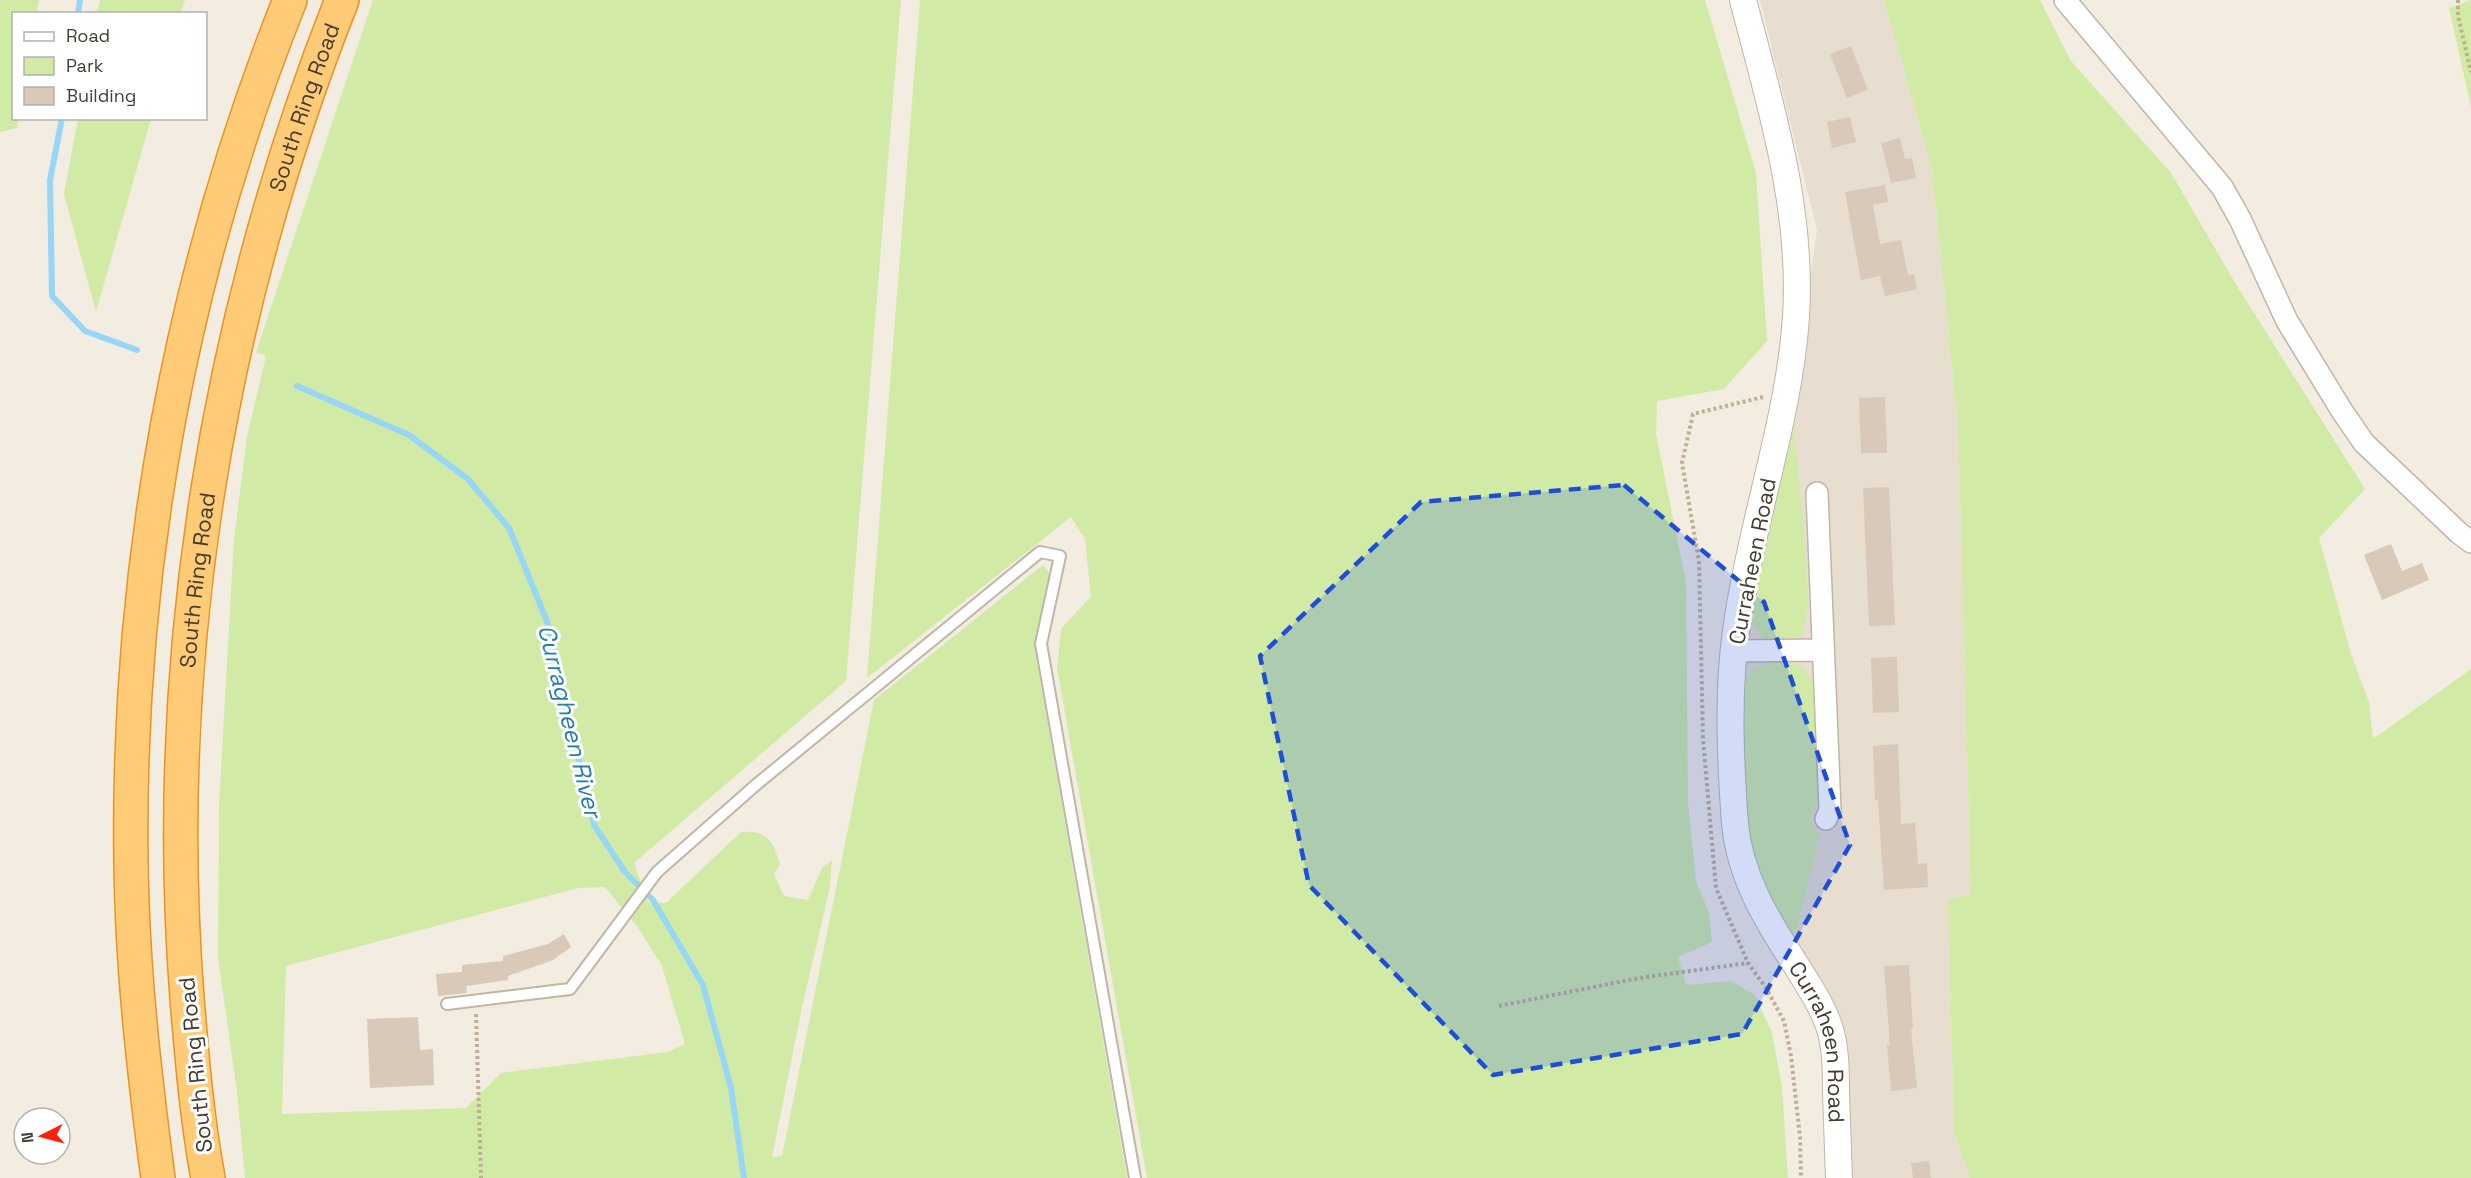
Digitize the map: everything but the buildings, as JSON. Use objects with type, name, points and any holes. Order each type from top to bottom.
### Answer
[{"type":"highway","points":[[158,1178],[139,1018],[131,860],[134,713],[139,639],[164,444],[190,317],[215,221],[243,128],[290,0]]},
{"type":"highway","name":"South Ring Road","points":[[208,1178],[191,1049],[182,933],[184,721],[196,569],[223,405],[239,328],[289,144],[342,0]]},
{"type":"street","name":"Curraheen Road","points":[[1743,0],[1782,154],[1792,207],[1796,263],[1796,318],[1785,392],[1737,619],[1732,742],[1735,825],[1740,858],[1749,885],[1775,933],[1818,999],[1830,1028],[1836,1058],[1839,1178]]},
{"type":"street","points":[[2065,0],[2222,187],[2240,219],[2287,321],[2311,363],[2364,443],[2471,542]]},
{"type":"street","points":[[1817,493],[1830,810],[1826,819]]},
{"type":"street","points":[[1734,651],[1823,650]]},
{"type":"lane","points":[[447,1004],[570,988],[657,872],[756,784],[1040,552],[1060,556],[1041,644],[1135,1178]]},
{"type":"path","points":[[2458,0],[2458,16],[2471,72]]},
{"type":"path","points":[[1499,1006],[1639,978],[1748,963]]},
{"type":"path","points":[[475,1000],[481,1178]]},
{"type":"highlighted area","points":[[1624,485],[1764,602],[1850,845],[1742,1034],[1493,1075],[1309,885],[1260,656],[1421,502]]},
{"type":"shaded area","points":[[1760,0],[1884,0],[1932,169],[1958,428],[1971,896],[1948,899],[1954,1132],[1970,1178],[1852,1178],[1841,1016],[1782,929],[1739,712],[1747,614],[1792,409],[1817,230]]},
{"type":"green space","points":[[0,0],[39,0],[37,12],[12,12],[12,120],[18,120],[17,128],[0,132]]},
{"type":"green space","points":[[100,0],[185,0],[181,12],[97,12]]},
{"type":"green space","points":[[373,0],[901,0],[846,681],[634,863],[648,902],[666,903],[741,832],[763,835],[771,843],[780,864],[774,874],[784,896],[808,900],[822,868],[832,860],[830,887],[802,1007],[772,1157],[782,1156],[874,700],[1043,565],[1050,574],[1036,641],[1037,662],[1127,1178],[245,1178],[237,1092],[218,958],[219,805],[234,539],[247,437],[266,356],[256,352]],"holes":[[[605,887],[637,926],[662,966],[685,1044],[668,1052],[501,1073],[466,1108],[282,1114],[286,966],[578,888]]]},
{"type":"green space","points":[[920,0],[1705,0],[1756,173],[1767,341],[1724,389],[1657,401],[1656,434],[1686,582],[1688,803],[1696,881],[1709,913],[1712,942],[1678,957],[1686,985],[1731,981],[1755,995],[1772,1033],[1782,1087],[1788,1178],[1147,1178],[1057,668],[1061,629],[1091,596],[1085,539],[1071,517],[867,678]]},
{"type":"green space","points":[[1884,0],[2040,0],[2071,61],[2171,173],[2237,286],[2365,489],[2319,538],[2351,654],[2369,702],[2373,739],[2471,669],[2471,1178],[1970,1178],[1954,1132],[1948,899],[1971,895],[1958,428],[1932,169]]},
{"type":"green space","points":[[2471,0],[2471,107],[2449,8]]},
{"type":"green space","points":[[78,120],[151,120],[96,312],[64,194]]},
{"type":"green space","points":[[1792,409],[1805,544],[1806,618],[1801,636],[1780,640],[1765,639],[1752,625],[1747,614]]},
{"type":"green space","points":[[1771,662],[1798,664],[1813,682],[1819,799],[1812,811],[1811,819],[1816,831],[1820,832],[1795,936],[1782,929],[1745,838],[1742,684],[1751,670]]},
{"type":"waterway","name":"Curragheen River","points":[[78,12],[80,0]]},
{"type":"waterway","name":"Curragheen River","points":[[62,120],[50,180],[52,296],[85,331],[137,350]]},
{"type":"waterway","name":"Curragheen River","points":[[297,386],[409,435],[468,479],[509,528],[548,624],[594,825],[625,872],[653,900],[703,985],[731,1088],[744,1178]]}]
